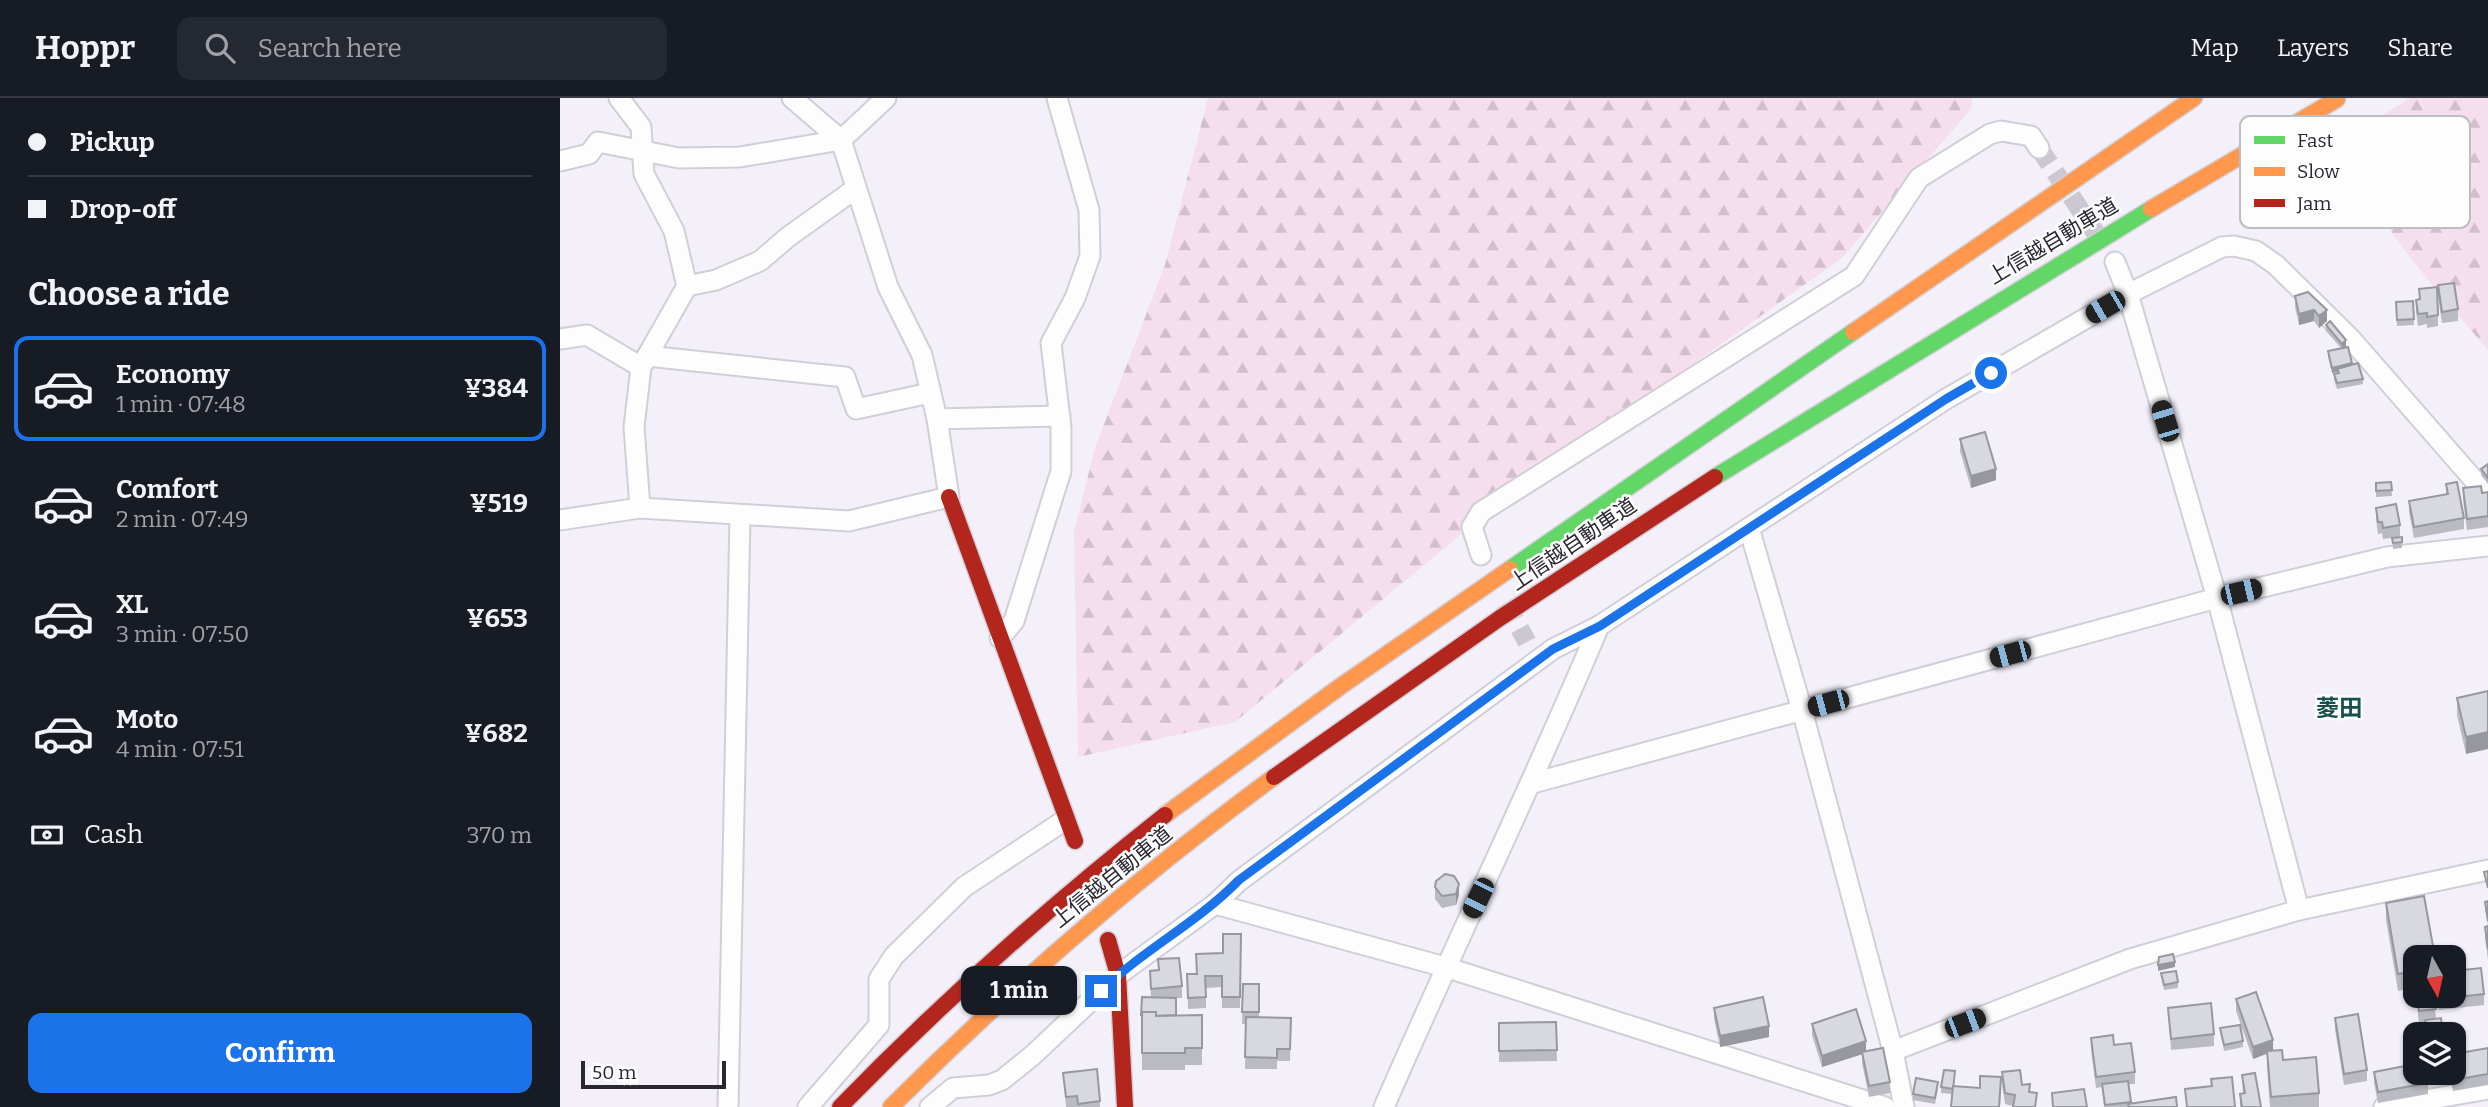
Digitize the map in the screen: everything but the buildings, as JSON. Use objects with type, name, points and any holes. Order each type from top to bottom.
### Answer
[{"type":"main road","name":"上信越自動車道","points":[[840,1107],[912,1031],[1062,894],[1272,735],[2194,98]]},
{"type":"main road","name":"上信越自動車道","points":[[2308,116],[2337,99]]},
{"type":"main road","name":"上信越自動車道","points":[[891,1107],[942,1053],[1074,933],[1170,855],[1292,762],[1437,661],[1809,414],[2016,287],[2240,156]]},
{"type":"main road","points":[[949,497],[1065,820],[1075,841]]},
{"type":"main road","points":[[1108,940],[1118,975],[1125,1107]]},
{"type":"street","points":[[619,98],[641,127],[640,148],[644,174],[674,231],[687,286],[644,362],[634,427],[640,508]]},
{"type":"street","points":[[560,520],[640,508],[849,521],[949,497],[937,419],[922,355],[888,287],[841,140],[792,98]]},
{"type":"street","points":[[560,161],[589,154],[598,142],[614,147],[640,148],[679,158],[740,157],[841,140],[886,98]]},
{"type":"street","points":[[1000,638],[1014,621],[1061,471],[1060,415],[1051,343],[1075,298],[1090,256],[1088,210],[1057,98]]},
{"type":"street","points":[[1481,555],[1472,527],[1481,512],[1854,276],[1919,177],[1990,134],[2001,131],[2031,136],[2039,148]]},
{"type":"street","points":[[687,286],[716,280],[760,261],[788,237],[855,189]]},
{"type":"street","points":[[930,1107],[953,1088],[989,1085],[1002,1080],[1033,1055],[1118,975],[1215,904],[1239,880],[1538,660],[1600,626],[1946,399],[2128,294],[2215,249],[2234,246],[2256,251],[2276,265],[2351,339],[2488,496]]},
{"type":"street","points":[[2115,262],[2128,294],[2217,598],[2299,911]]},
{"type":"street","points":[[560,340],[587,335],[644,362],[845,377],[856,409],[930,393]]},
{"type":"street","points":[[937,419],[1060,415]]},
{"type":"street","points":[[728,1107],[740,516]]},
{"type":"street","points":[[1748,528],[1802,710],[1893,1051],[1904,1107]]},
{"type":"street","points":[[1533,783],[2217,598],[2387,556],[2488,547]]},
{"type":"street","points":[[1384,1107],[1445,967],[1533,783],[1600,626]]},
{"type":"street","points":[[1527,642],[1538,660]]},
{"type":"street","points":[[808,1107],[879,1025],[879,979],[894,956],[964,887],[1065,820]]},
{"type":"street","points":[[1893,1051],[2130,959],[2299,911],[2488,870]]},
{"type":"street","points":[[1215,904],[1445,967],[1885,1107]]},
{"type":"street","points":[[2384,1107],[2488,1089]]},
{"type":"green space","points":[[1208,98],[1972,98],[1971,109],[1842,258],[1505,498],[1235,722],[1078,757],[1074,532],[1095,448],[1165,265]]},
{"type":"green space","points":[[2410,98],[2488,98],[2488,350],[2388,228],[2470,228],[2470,116],[2382,116]]},
{"type":"tunnel","points":[[2039,148],[2105,247]]},
{"type":"tunnel","points":[[1506,603],[1527,642]]},
{"type":"traffic: fast","points":[[1715,477],[2151,209]]},
{"type":"traffic: fast","points":[[1510,569],[1853,332]]},
{"type":"traffic: slow","points":[[1853,332],[2194,98]]},
{"type":"traffic: slow","points":[[2308,116],[2337,99]]},
{"type":"traffic: slow","points":[[2151,209],[2240,156]]},
{"type":"traffic: slow","points":[[1165,815],[1341,686],[1510,569]]},
{"type":"traffic: slow","points":[[891,1107],[936,1062],[1076,934],[1274,777]]},
{"type":"traffic: jam","points":[[1274,777],[1500,618],[1715,477]]},
{"type":"traffic: jam","points":[[949,497],[1075,841]]},
{"type":"traffic: jam","points":[[840,1107],[998,956],[1080,884],[1165,815]]},
{"type":"traffic: jam","points":[[1108,940],[1118,975],[1125,1107]]},
{"type":"district","name":"菱田","points":[[2339,708]]},
{"type":"route","points":[[1101,991],[1118,975],[1215,904],[1239,880],[1553,649],[1600,626],[1946,399],[1991,373]]}]
